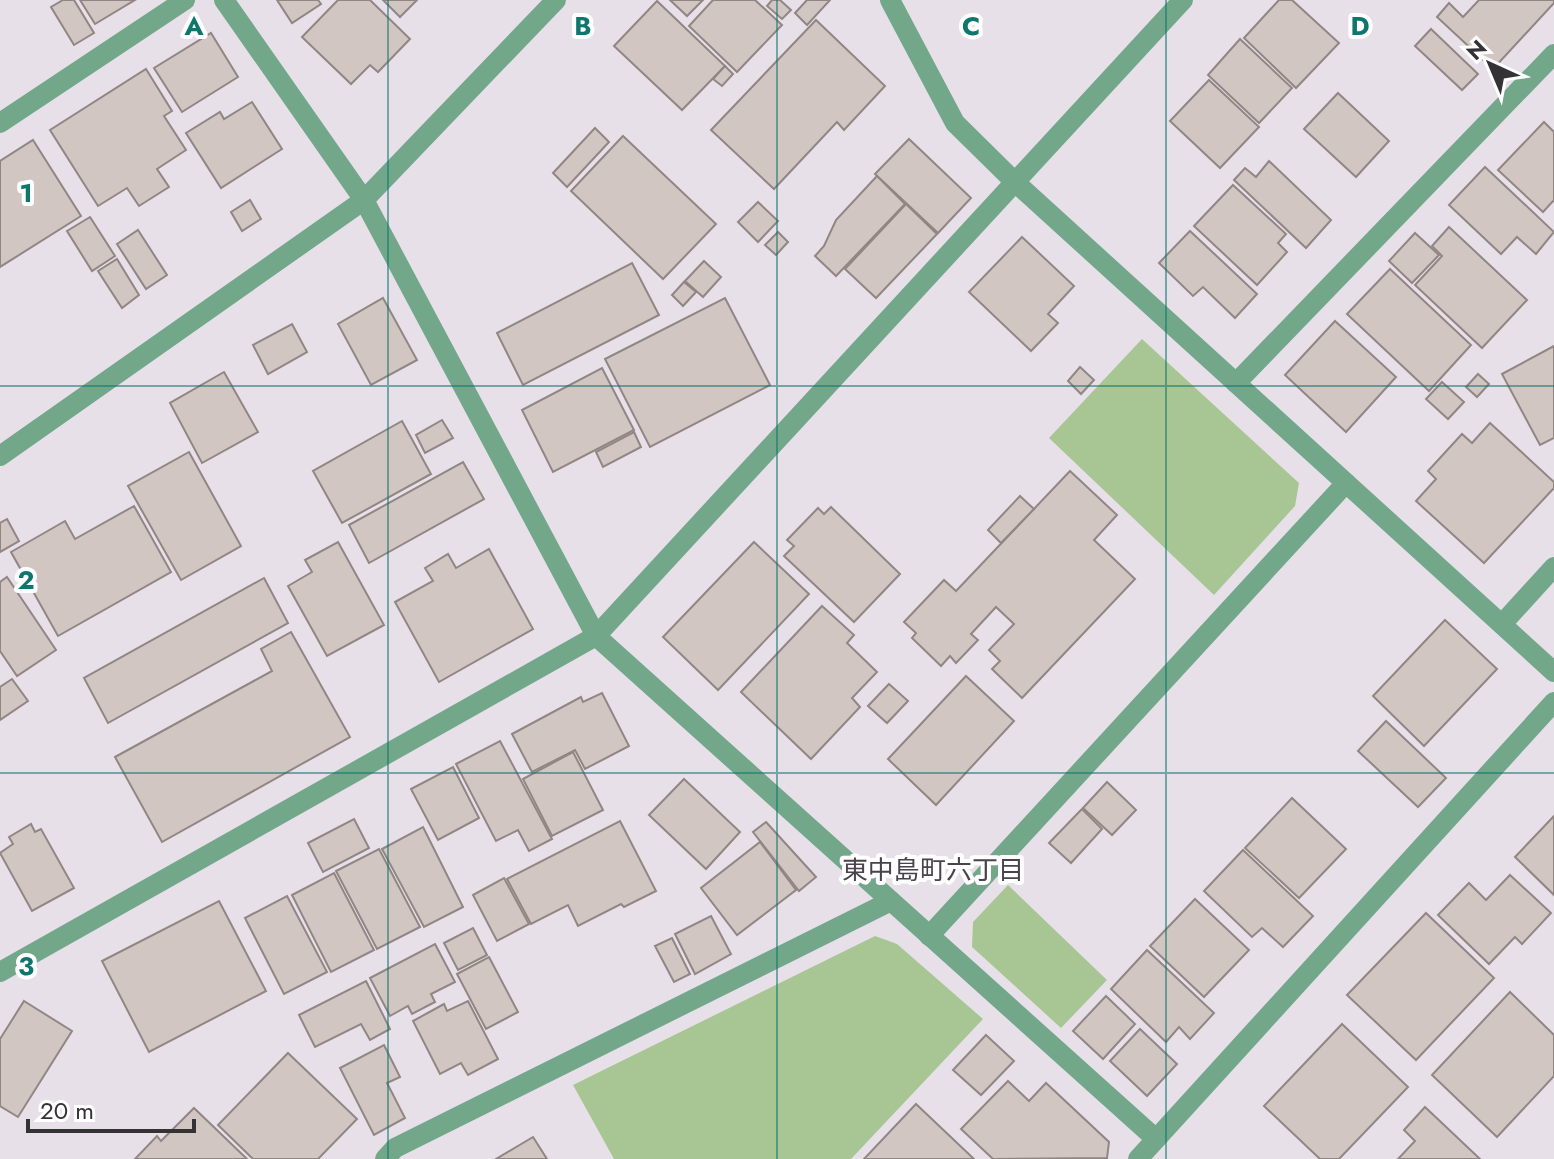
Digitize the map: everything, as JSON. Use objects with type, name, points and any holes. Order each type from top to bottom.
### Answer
[{"type":"street","points":[[0,123],[185,0]]},
{"type":"street","points":[[224,0],[364,200],[596,636],[1156,1139]]},
{"type":"street","points":[[0,456],[364,200],[556,0]]},
{"type":"street","points":[[890,0],[955,123],[1016,183],[1554,672]]},
{"type":"street","points":[[0,972],[596,636],[1183,0]]},
{"type":"street","points":[[1236,383],[1554,54]]},
{"type":"street","points":[[929,936],[1346,483]]},
{"type":"street","points":[[1502,624],[1554,567]]},
{"type":"street","points":[[1138,1159],[1554,702]]},
{"type":"street","points":[[385,1159],[395,1148],[891,901]]},
{"type":"green space","points":[[1142,339],[1299,483],[1295,506],[1214,595],[1049,438]]},
{"type":"green space","points":[[1008,885],[1107,980],[1061,1028],[972,947],[973,922]]},
{"type":"green space","points":[[875,936],[897,944],[983,1019],[851,1159],[614,1159],[573,1085]]},
{"type":"building","points":[[63,0],[74,0],[94,33],[74,45],[51,7]]},
{"type":"building","points":[[80,0],[135,0],[95,24]]},
{"type":"building","points":[[277,0],[318,0],[321,4],[292,23]]},
{"type":"building","points":[[338,0],[370,0],[410,39],[378,72],[370,65],[351,84],[302,37]]},
{"type":"building","points":[[383,0],[417,0],[400,17]]},
{"type":"building","points":[[670,0],[703,0],[687,16]]},
{"type":"building","points":[[713,0],[755,0],[782,25],[737,72],[689,26]]},
{"type":"building","points":[[772,0],[780,0],[791,10],[782,19],[767,6]]},
{"type":"building","points":[[807,0],[830,0],[807,25],[795,13]]},
{"type":"building","points":[[1279,0],[1292,0],[1339,43],[1296,88],[1244,38]]},
{"type":"building","points":[[1479,0],[1554,0],[1554,3],[1493,69],[1437,17],[1449,3],[1463,17]]},
{"type":"building","points":[[657,1],[725,66],[682,110],[614,46]]},
{"type":"building","points":[[816,20],[885,86],[844,130],[837,122],[774,189],[711,130]]},
{"type":"building","points":[[1431,29],[1478,74],[1462,90],[1415,46]]},
{"type":"building","points":[[211,33],[238,77],[182,112],[154,68]]},
{"type":"building","points":[[1240,39],[1292,88],[1259,123],[1208,75]]},
{"type":"building","points":[[725,66],[733,74],[722,86],[713,79]]},
{"type":"building","points":[[146,69],[172,111],[164,116],[186,150],[157,169],[169,187],[139,206],[127,188],[98,206],[50,130]]},
{"type":"building","points":[[1209,80],[1259,127],[1220,168],[1170,121]]},
{"type":"building","points":[[1338,93],[1389,141],[1356,177],[1304,129]]},
{"type":"building","points":[[252,102],[282,149],[221,188],[186,133],[220,112],[224,119]]},
{"type":"building","points":[[1544,122],[1554,132],[1554,200],[1543,212],[1498,170]]},
{"type":"building","points":[[595,128],[609,142],[567,187],[553,173]]},
{"type":"building","points":[[623,136],[716,224],[663,279],[571,191]]},
{"type":"building","points":[[909,139],[971,198],[938,233],[875,174]]},
{"type":"building","points":[[33,140],[81,216],[0,267],[0,161]]},
{"type":"building","points":[[1269,161],[1331,220],[1306,248],[1234,180],[1245,168],[1256,177]]},
{"type":"building","points":[[1485,167],[1554,232],[1536,254],[1517,237],[1501,254],[1449,205]]},
{"type":"building","points":[[877,176],[905,204],[836,276],[815,256],[824,246],[836,220]]},
{"type":"building","points":[[1233,185],[1286,234],[1278,243],[1287,252],[1257,285],[1194,226]]},
{"type":"building","points":[[250,200],[261,219],[242,231],[231,212]]},
{"type":"building","points":[[758,202],[778,221],[758,242],[738,222]]},
{"type":"building","points":[[906,204],[937,234],[876,298],[845,269]]},
{"type":"building","points":[[90,217],[115,256],[92,271],[67,231]]},
{"type":"building","points":[[1449,227],[1527,300],[1482,348],[1415,285],[1442,256],[1432,246]]},
{"type":"building","points":[[138,230],[167,275],[146,289],[117,244]]},
{"type":"building","points":[[1190,231],[1257,294],[1235,318],[1203,287],[1193,296],[1159,263]]},
{"type":"building","points":[[778,232],[788,242],[776,255],[765,245]]},
{"type":"building","points":[[1415,233],[1439,255],[1412,283],[1389,261]]},
{"type":"building","points":[[1022,237],[1074,286],[1048,314],[1058,323],[1031,351],[969,292]]},
{"type":"building","points":[[117,259],[139,295],[122,308],[98,271]]},
{"type":"building","points":[[704,261],[721,277],[703,297],[685,281]]},
{"type":"building","points":[[632,263],[659,315],[523,385],[497,333]]},
{"type":"building","points":[[1390,269],[1471,345],[1429,391],[1347,314]]},
{"type":"building","points":[[684,282],[696,292],[683,306],[672,295]]},
{"type":"building","points":[[383,298],[417,360],[371,385],[338,324]]},
{"type":"building","points":[[725,298],[770,385],[650,447],[605,359]]},
{"type":"building","points":[[1335,321],[1396,377],[1346,432],[1285,375]]},
{"type":"building","points":[[292,324],[307,352],[268,374],[253,345]]},
{"type":"building","points":[[1554,346],[1554,438],[1540,445],[1502,374]]},
{"type":"building","points":[[1080,367],[1094,380],[1081,394],[1068,381]]},
{"type":"building","points":[[602,368],[634,430],[553,472],[522,410]]},
{"type":"building","points":[[224,372],[258,432],[202,463],[170,403]]},
{"type":"building","points":[[1478,374],[1489,384],[1477,397],[1466,387]]},
{"type":"building","points":[[1442,382],[1464,402],[1448,419],[1426,399]]},
{"type":"building","points":[[442,420],[453,438],[425,453],[416,435]]},
{"type":"building","points":[[402,421],[431,474],[342,523],[313,471]]},
{"type":"building","points":[[1490,423],[1554,482],[1554,488],[1484,563],[1416,501],[1436,479],[1428,471],[1462,434],[1472,443]]},
{"type":"building","points":[[634,432],[641,447],[603,467],[596,452]]},
{"type":"building","points":[[189,452],[241,546],[181,580],[128,486]]},
{"type":"building","points":[[463,462],[484,499],[369,563],[349,525]]},
{"type":"building","points":[[1070,471],[1117,515],[1094,540],[1135,579],[1022,698],[992,669],[1000,661],[989,650],[1014,624],[996,607],[971,634],[978,640],[956,663],[950,656],[941,666],[912,638],[916,633],[904,622],[944,580],[956,591]]},
{"type":"building","points":[[1020,496],[1034,509],[1001,543],[988,530]]},
{"type":"building","points":[[134,506],[171,572],[58,636],[11,552],[65,521],[75,539]]},
{"type":"building","points":[[831,507],[900,574],[854,622],[784,556],[794,546],[787,540],[818,508],[824,514]]},
{"type":"building","points":[[7,519],[19,541],[0,552],[0,523]]},
{"type":"building","points":[[338,542],[384,625],[327,656],[288,586],[312,572],[305,560]]},
{"type":"building","points":[[754,542],[809,594],[718,690],[663,637]]},
{"type":"building","points":[[489,549],[533,629],[439,682],[395,602],[433,581],[425,568],[448,554],[456,568]]},
{"type":"building","points":[[7,577],[56,650],[17,676],[0,651],[0,582]]},
{"type":"building","points":[[264,578],[288,623],[108,723],[84,678]]},
{"type":"building","points":[[822,606],[854,635],[847,643],[877,672],[852,698],[860,707],[811,759],[741,692]]},
{"type":"building","points":[[1445,620],[1497,669],[1424,746],[1373,696]]},
{"type":"building","points":[[291,632],[350,737],[162,842],[115,757],[272,671],[261,649]]},
{"type":"building","points":[[966,676],[1014,721],[936,805],[888,759]]},
{"type":"building","points":[[12,679],[28,701],[0,720],[0,687]]},
{"type":"building","points":[[889,684],[908,701],[887,723],[868,706]]},
{"type":"building","points":[[602,693],[629,746],[585,769],[575,750],[532,772],[512,734],[581,697],[583,702]]},
{"type":"building","points":[[1386,721],[1446,778],[1418,807],[1358,751]]},
{"type":"building","points":[[500,741],[552,839],[529,851],[518,830],[496,841],[456,764]]},
{"type":"building","points":[[573,752],[603,810],[552,836],[523,779]]},
{"type":"building","points":[[453,767],[479,818],[438,840],[411,789]]},
{"type":"building","points":[[684,779],[740,832],[706,869],[649,815]]},
{"type":"building","points":[[1107,782],[1136,810],[1112,835],[1083,808]]},
{"type":"building","points":[[1292,798],[1346,849],[1299,898],[1245,848]]},
{"type":"building","points":[[1082,809],[1102,829],[1071,863],[1049,843]]},
{"type":"building","points":[[1554,816],[1554,895],[1515,857]]},
{"type":"building","points":[[354,819],[369,848],[323,872],[308,843]]},
{"type":"building","points":[[620,821],[656,891],[624,907],[621,904],[578,926],[568,905],[531,924],[507,879]]},
{"type":"building","points":[[766,822],[816,877],[799,891],[753,832]]},
{"type":"building","points":[[31,824],[35,832],[41,829],[74,888],[32,911],[0,853],[13,844],[9,837]]},
{"type":"building","points":[[423,827],[463,907],[424,927],[382,849]]},
{"type":"building","points":[[760,842],[796,890],[737,935],[701,888]]},
{"type":"building","points":[[379,849],[420,927],[377,949],[336,871]]},
{"type":"building","points":[[1243,850],[1313,916],[1283,947],[1262,928],[1252,937],[1204,891]]},
{"type":"building","points":[[334,873],[374,950],[331,972],[292,895]]},
{"type":"building","points":[[1510,875],[1551,913],[1522,944],[1515,937],[1489,964],[1438,915],[1469,883],[1486,900]]},
{"type":"building","points":[[504,878],[529,924],[497,941],[473,895]]},
{"type":"building","points":[[287,896],[327,972],[284,994],[245,918]]},
{"type":"building","points":[[1195,899],[1249,950],[1204,997],[1150,946]]},
{"type":"building","points":[[219,901],[266,991],[149,1052],[102,961]]},
{"type":"building","points":[[1426,913],[1494,978],[1416,1060],[1347,995]]},
{"type":"building","points":[[711,916],[731,954],[695,974],[675,934]]},
{"type":"building","points":[[473,928],[487,955],[458,970],[444,943]]},
{"type":"building","points":[[672,938],[690,974],[674,982],[655,946]]},
{"type":"building","points":[[435,944],[455,982],[431,994],[435,1002],[412,1014],[408,1006],[390,1016],[370,978]]},
{"type":"building","points":[[1147,950],[1214,1013],[1190,1039],[1179,1027],[1166,1042],[1111,989]]},
{"type":"building","points":[[489,957],[518,1012],[486,1029],[457,974]]},
{"type":"building","points":[[366,981],[390,1029],[370,1040],[361,1024],[315,1047],[299,1015]]},
{"type":"building","points":[[1510,992],[1554,1035],[1554,1076],[1497,1137],[1432,1075]]},
{"type":"building","points":[[1106,996],[1135,1024],[1103,1059],[1073,1031]]},
{"type":"building","points":[[24,1001],[72,1031],[18,1117],[0,1106],[0,1039]]},
{"type":"building","points":[[468,1001],[498,1059],[468,1075],[461,1063],[440,1074],[413,1021],[444,1004],[447,1011]]},
{"type":"building","points":[[1342,1024],[1408,1087],[1339,1159],[1320,1159],[1264,1106]]},
{"type":"building","points":[[1140,1029],[1177,1064],[1147,1096],[1110,1061]]},
{"type":"building","points":[[986,1035],[1014,1061],[981,1095],[953,1070]]},
{"type":"building","points":[[384,1045],[400,1077],[387,1083],[405,1118],[374,1135],[340,1068]]},
{"type":"building","points":[[288,1053],[357,1119],[318,1159],[253,1159],[218,1125]]},
{"type":"building","points":[[1008,1081],[1029,1101],[1046,1083],[1109,1142],[1107,1158],[993,1159],[961,1129]]},
{"type":"building","points":[[916,1104],[974,1159],[864,1159]]},
{"type":"building","points":[[1425,1107],[1480,1159],[1398,1159],[1415,1141],[1404,1130]]},
{"type":"building","points":[[194,1108],[247,1159],[135,1159],[157,1136],[161,1141]]},
{"type":"building","points":[[533,1137],[547,1159],[496,1159]]},
{"type":"district","name":"東中島町六丁目","points":[[933,870]]}]
